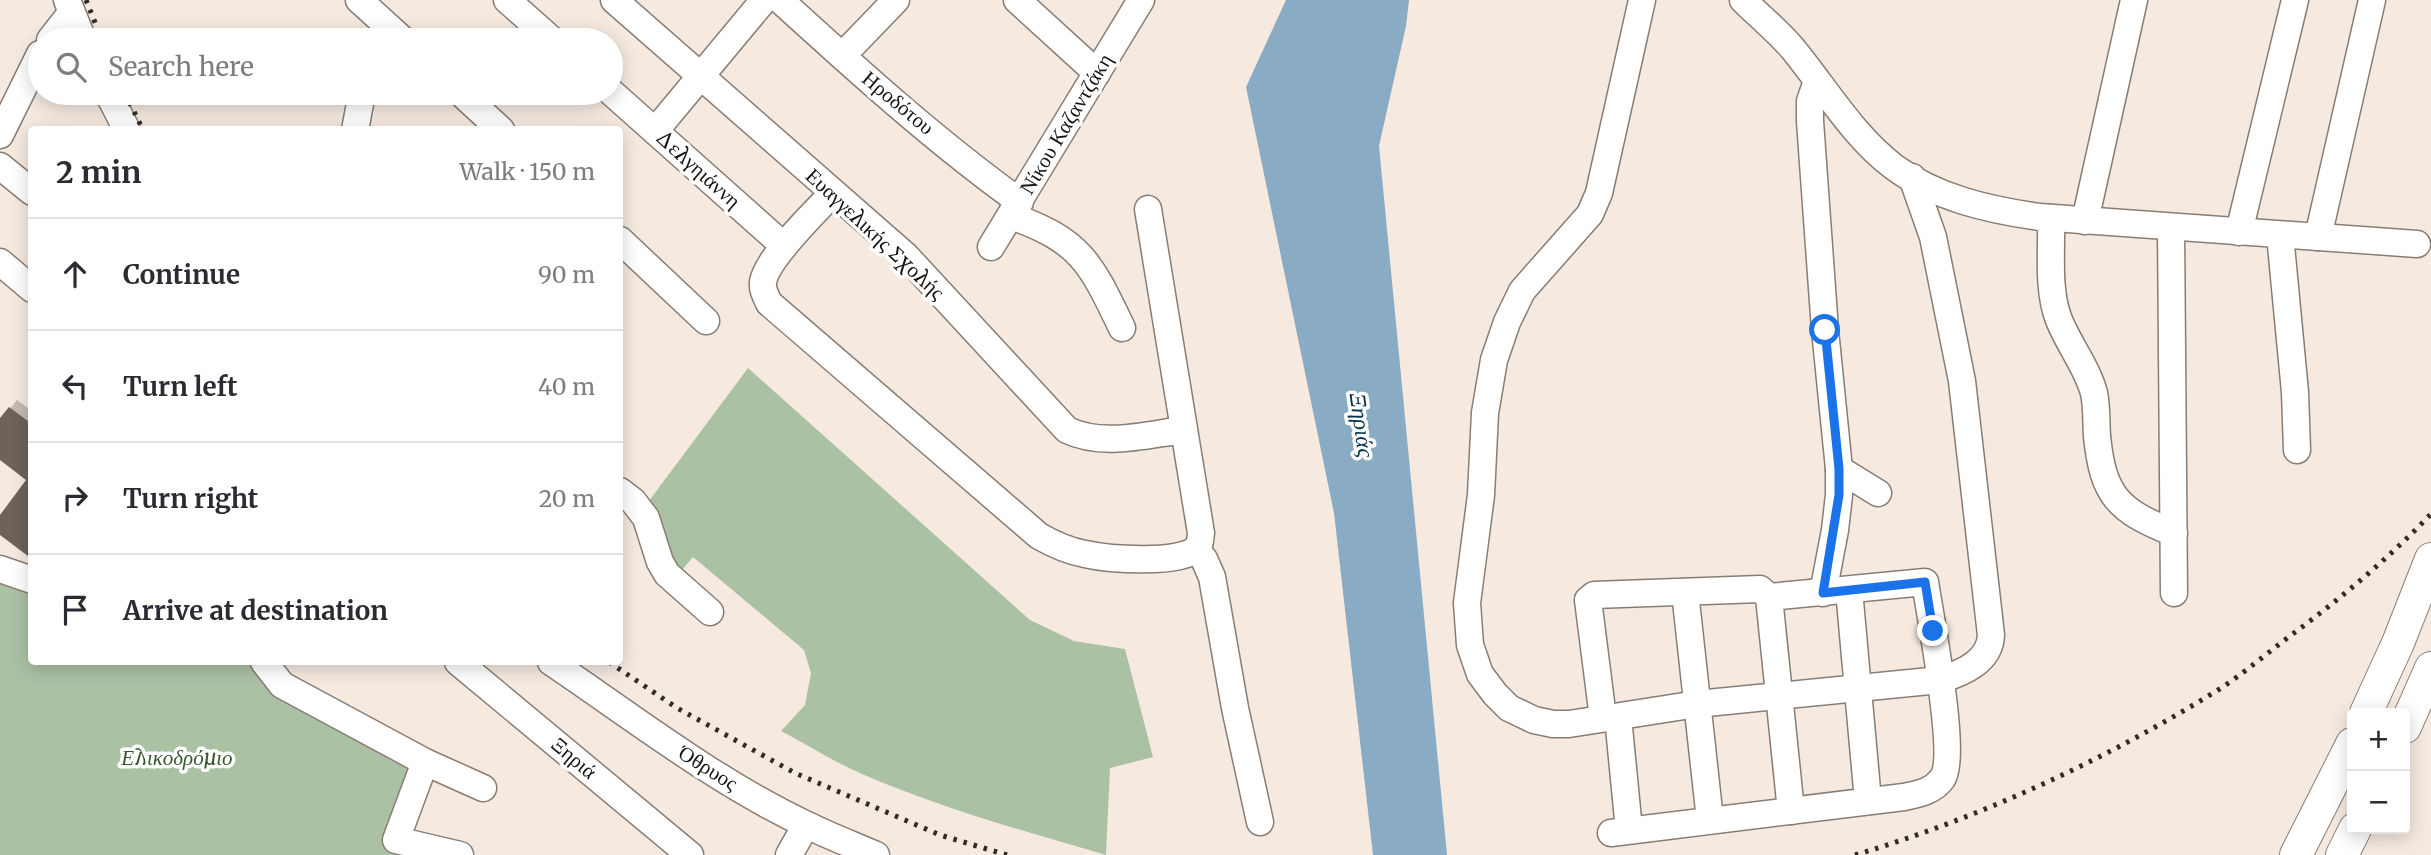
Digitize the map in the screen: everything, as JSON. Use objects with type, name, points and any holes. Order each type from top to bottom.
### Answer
[{"type":"main road","points":[[2368,708],[2398,643],[2431,559]]},
{"type":"main road","points":[[2410,716],[2431,668]]},
{"type":"main road","points":[[2296,855],[2347,754]]},
{"type":"main road","points":[[2342,855],[2352,834]]},
{"type":"street","points":[[359,0],[375,28]]},
{"type":"street","points":[[507,0],[538,28]]},
{"type":"street","name":"Ευαγγελικής Σχολής","points":[[614,0],[832,194],[906,256],[1067,430],[1077,435],[1117,439],[1183,430]]},
{"type":"street","points":[[654,131],[764,0]]},
{"type":"street","name":"Ηροδότου","points":[[780,0],[989,180],[1015,209],[1054,233],[1084,259],[1095,273],[1122,328]]},
{"type":"street","points":[[842,56],[896,0]]},
{"type":"street","points":[[1017,0],[1097,73]]},
{"type":"street","name":"Νίκου Καζαντζάκη","points":[[991,247],[1141,0]]},
{"type":"street","points":[[1642,0],[1595,204],[1590,214],[1522,291],[1507,322],[1494,360],[1485,413],[1481,495],[1467,603],[1470,645],[1480,674],[1509,708],[1534,720],[1569,724],[1697,705],[1940,680],[1957,675],[1976,663],[1988,649],[1991,635],[1962,380],[1933,237],[1912,177]]},
{"type":"street","points":[[2085,221],[2134,0]]},
{"type":"street","points":[[2239,232],[2295,0]]},
{"type":"street","points":[[2318,237],[2372,0]]},
{"type":"street","points":[[1747,1],[1791,47],[1868,143],[1895,167],[1956,200],[1996,211],[2051,218],[2417,244]]},
{"type":"street","points":[[57,28],[69,6]]},
{"type":"street","points":[[69,6],[78,28]]},
{"type":"street","points":[[0,135],[28,78]]},
{"type":"street","points":[[1818,81],[1810,101],[1810,121],[1825,330],[1839,469],[1835,530],[1836,591],[1859,688],[1868,801]]},
{"type":"street","name":"Δελγηιάννη","points":[[623,103],[784,246]]},
{"type":"street","points":[[114,105],[125,126]]},
{"type":"street","points":[[356,126],[360,105]]},
{"type":"street","points":[[474,105],[497,126]]},
{"type":"street","points":[[0,166],[28,189]]},
{"type":"street","points":[[832,194],[784,246],[763,280],[769,303],[1039,536],[1069,550],[1098,556],[1164,559],[1177,558],[1196,549],[1200,545],[1201,533],[1148,209]]},
{"type":"street","points":[[2051,218],[2056,311],[2094,394],[2102,474],[2115,497],[2133,515],[2174,533]]},
{"type":"street","points":[[2171,228],[2174,593]]},
{"type":"street","points":[[2280,235],[2295,392],[2297,450]]},
{"type":"street","points":[[623,243],[706,321]]},
{"type":"street","points":[[0,262],[28,286]]},
{"type":"street","points":[[1839,469],[1878,493]]},
{"type":"street","points":[[623,493],[646,518],[660,562],[667,574],[710,612]]},
{"type":"street","points":[[1196,549],[1212,576],[1235,708],[1261,822]]},
{"type":"street","points":[[0,569],[28,579]]},
{"type":"street","points":[[1925,582],[1940,680],[1947,756],[1942,778],[1923,793],[1620,832],[1611,717],[1588,600],[1594,595],[1685,592],[1759,589],[1769,597],[1925,582]]},
{"type":"street","points":[[1685,592],[1710,821]]},
{"type":"street","points":[[1769,597],[1777,696],[1791,811]]},
{"type":"street","points":[[266,665],[282,685],[425,762],[483,788]]},
{"type":"street","name":"Ξηριά","points":[[462,665],[679,851]]},
{"type":"street","name":"Όθρυος","points":[[555,665],[694,760],[806,825],[876,855]]},
{"type":"street","points":[[425,762],[396,840],[460,855]]},
{"type":"street","points":[[789,855],[806,825]]},
{"type":"green space","points":[[748,368],[1030,620],[1074,641],[1125,649],[1153,757],[1110,768],[1106,855],[922,798],[862,774],[781,731],[805,705],[811,673],[804,650],[693,557],[677,576],[646,505]]},
{"type":"green space","name":"Ελικοδρόμιο","points":[[0,575],[28,585],[28,665],[261,665],[418,764],[393,844],[427,855],[0,855]]},
{"type":"water","name":"Ξηριάς","points":[[1286,0],[1409,0],[1406,26],[1379,146],[1447,855],[1373,855],[1334,513],[1246,87]]},
{"type":"building","points":[[9,407],[28,421],[28,556],[0,535],[0,515],[26,480],[0,460],[0,418]]},
{"type":"railway","points":[[86,0],[97,28]]},
{"type":"railway","points":[[131,105],[141,126]]},
{"type":"railway","points":[[1855,855],[1996,805],[2087,763],[2175,716],[2218,690],[2327,608],[2381,563],[2431,514]]},
{"type":"railway","points":[[613,665],[677,708],[795,773],[940,835],[1007,855]]},
{"type":"route","points":[[1825,330],[1839,469],[1839,495],[1823,593],[1925,582],[1933,631]]}]
